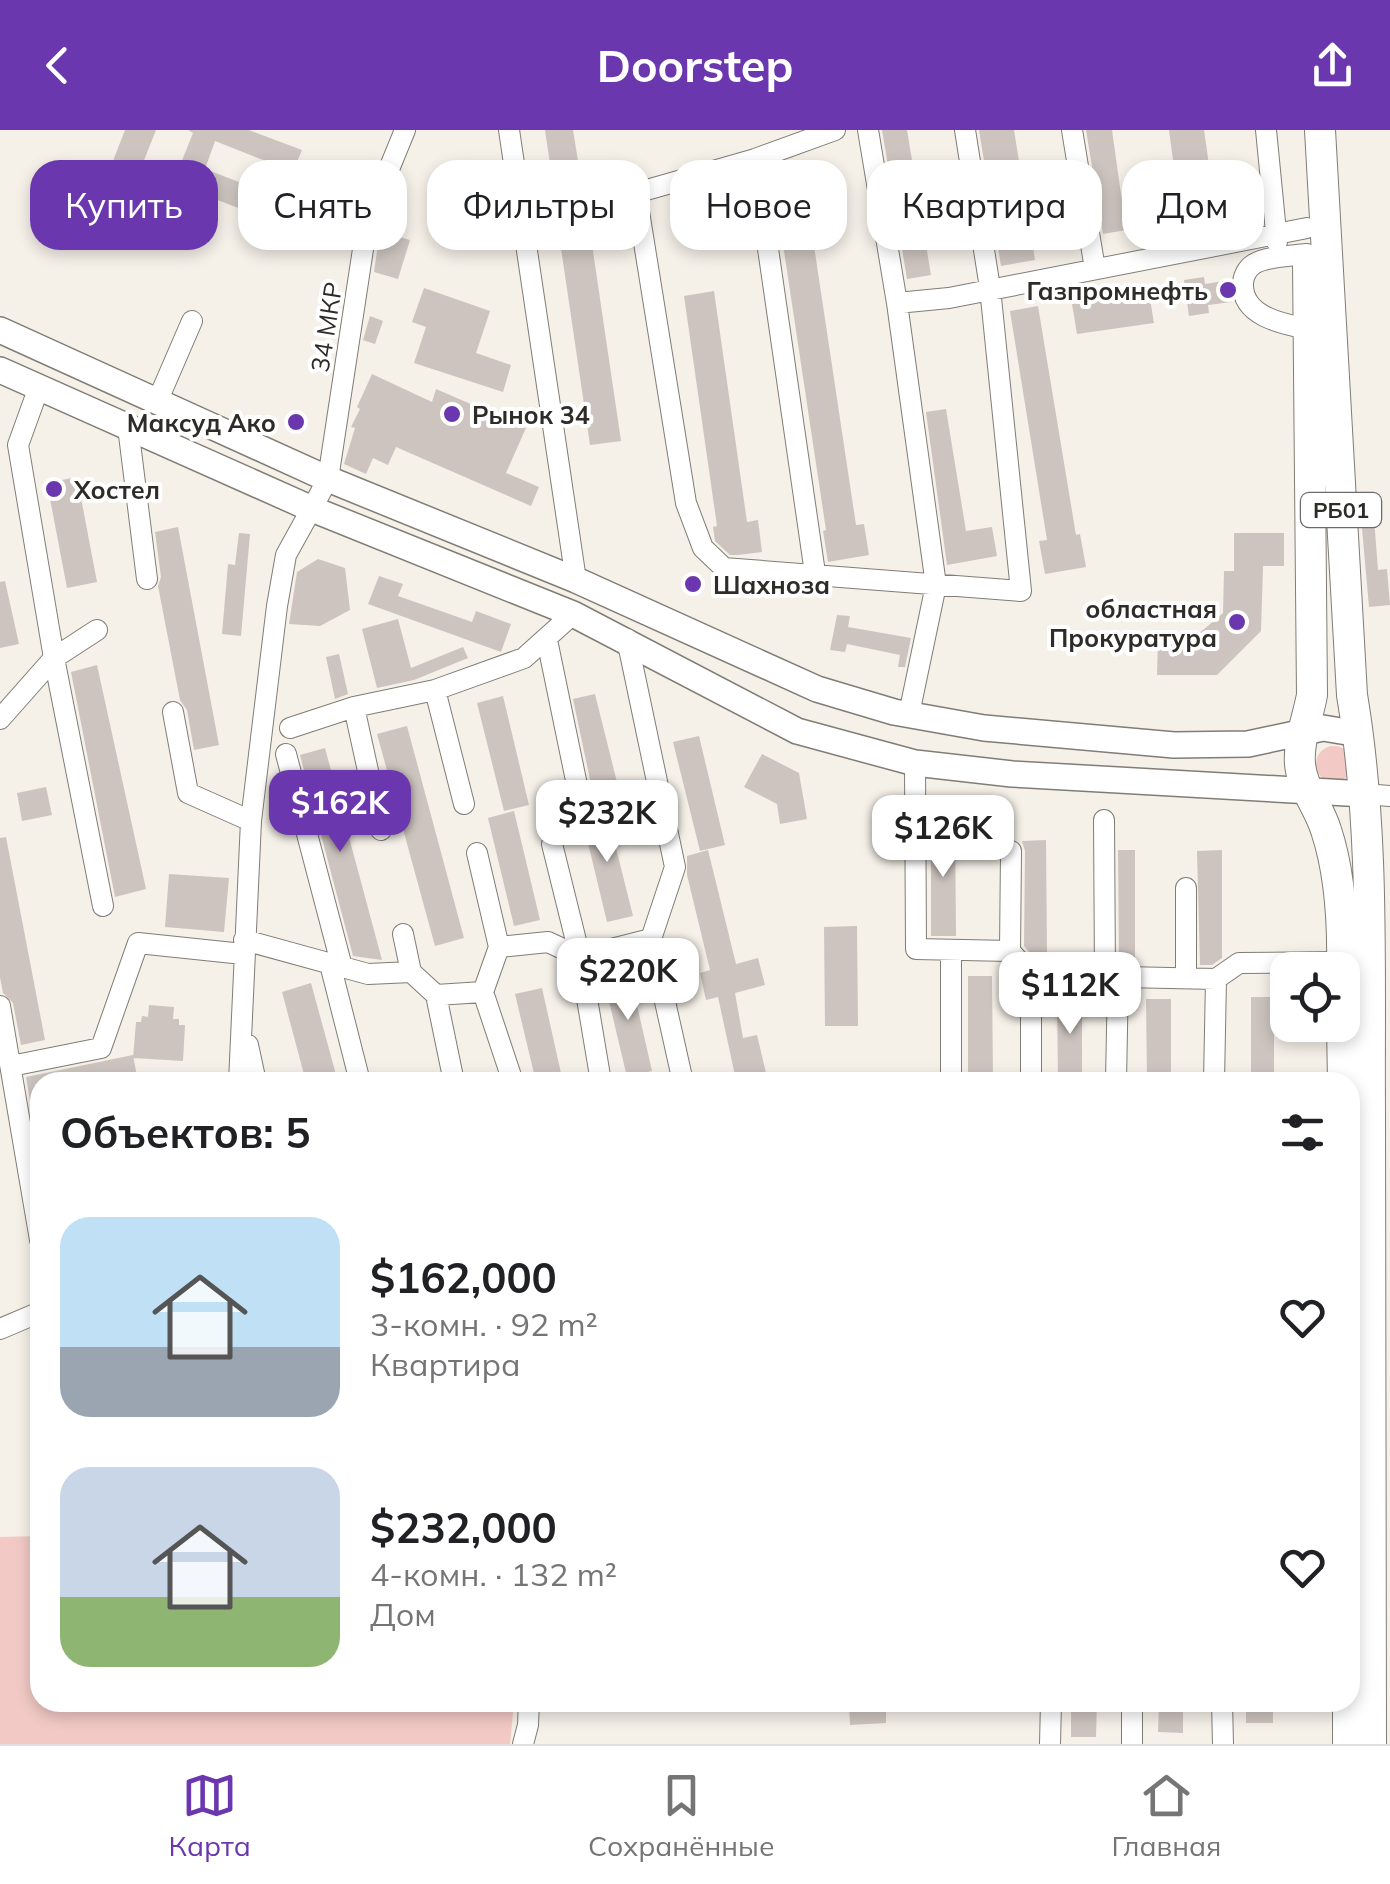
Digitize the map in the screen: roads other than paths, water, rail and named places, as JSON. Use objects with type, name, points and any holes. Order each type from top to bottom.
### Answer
[{"type":"highway","name":"РБ01","points":[[1304,130],[1312,695],[1300,763],[1333,852],[1341,952]]},
{"type":"highway","name":"РБ01","points":[[1320,130],[1305,241],[1352,695],[1377,795],[1369,971],[1371,1744]]},
{"type":"highway","points":[[1342,1042],[1343,1072]]},
{"type":"highway","points":[[1344,1712],[1345,1744]]},
{"type":"main road","points":[[0,330],[328,479],[576,580],[817,689],[909,714],[984,728],[1174,745],[1248,744],[1333,728],[1359,734]]},
{"type":"main road","points":[[0,370],[312,508],[574,614],[798,731],[915,763],[1012,774],[1377,795]]},
{"type":"street","name":"34 МКР","points":[[328,479],[367,224],[405,130]]},
{"type":"street","points":[[509,130],[513,160]]},
{"type":"street","points":[[650,189],[754,159],[835,130]]},
{"type":"street","points":[[868,130],[936,585],[909,714]]},
{"type":"street","points":[[645,250],[686,503],[703,548],[724,568],[1021,590],[990,288],[965,130]]},
{"type":"street","points":[[1072,130],[1094,269]]},
{"type":"street","points":[[1266,130],[1276,232]]},
{"type":"street","points":[[754,159],[814,573]]},
{"type":"street","points":[[897,304],[948,298],[1276,232],[1305,241]]},
{"type":"street","points":[[1276,232],[1305,241]]},
{"type":"street","points":[[1305,241],[1255,263],[1245,273],[1245,296],[1253,309],[1276,322],[1308,329]]},
{"type":"street","points":[[526,250],[576,580]]},
{"type":"street","points":[[157,402],[192,321]]},
{"type":"street","points":[[39,388],[18,446],[54,658],[103,906]]},
{"type":"street","points":[[128,427],[147,579]]},
{"type":"street","points":[[239,1072],[251,821],[286,555],[328,479]]},
{"type":"street","points":[[290,728],[354,707],[435,690],[524,658],[574,614]]},
{"type":"street","points":[[0,720],[54,658],[97,630]]},
{"type":"street","points":[[626,639],[676,867],[651,939],[681,1072]]},
{"type":"street","points":[[548,640],[578,790]]},
{"type":"street","points":[[435,690],[464,804]]},
{"type":"street","points":[[354,707],[381,830]]},
{"type":"street","points":[[173,712],[188,792],[251,821]]},
{"type":"street","points":[[286,754],[358,1072]]},
{"type":"street","points":[[915,763],[916,950],[1010,951]]},
{"type":"street","points":[[1104,820],[1116,1072]]},
{"type":"street","points":[[552,844],[580,957],[599,1072]]},
{"type":"street","points":[[1011,851],[1010,951],[1031,975],[1032,1072]]},
{"type":"street","points":[[477,854],[499,947],[483,992],[510,1072]]},
{"type":"street","points":[[1186,888],[1186,978]]},
{"type":"street","points":[[403,934],[411,972],[436,995],[452,1072]]},
{"type":"street","points":[[499,947],[548,942],[580,957],[651,939]]},
{"type":"street","points":[[7,1058],[101,1048],[138,942],[244,946],[368,974],[411,972]]},
{"type":"street","points":[[244,946],[248,1046],[254,1072]]},
{"type":"street","points":[[950,951],[951,1072]]},
{"type":"street","points":[[1031,975],[1216,979],[1239,963],[1270,964]]},
{"type":"street","points":[[1214,1072],[1216,979]]},
{"type":"street","points":[[436,995],[483,992]]},
{"type":"street","points":[[0,1006],[30,1185]]},
{"type":"street","points":[[1,1323],[30,1315]]},
{"type":"street","points":[[523,1744],[529,1712]]},
{"type":"street","points":[[1050,1744],[1051,1712]]},
{"type":"street","points":[[1132,1712],[1132,1744]]},
{"type":"street","points":[[1222,1712],[1222,1744]]},
{"type":"place","name":"Газпромнефть","points":[[1228,290]]},
{"type":"place","name":"Рынок 34","points":[[452,414]]},
{"type":"place","name":"Максуд Ако","points":[[296,422]]},
{"type":"place","name":"Хостел","points":[[54,489]]},
{"type":"place","name":"Шахноза","points":[[693,584]]},
{"type":"place","name":"областная Прокуратура","points":[[1237,622]]}]
